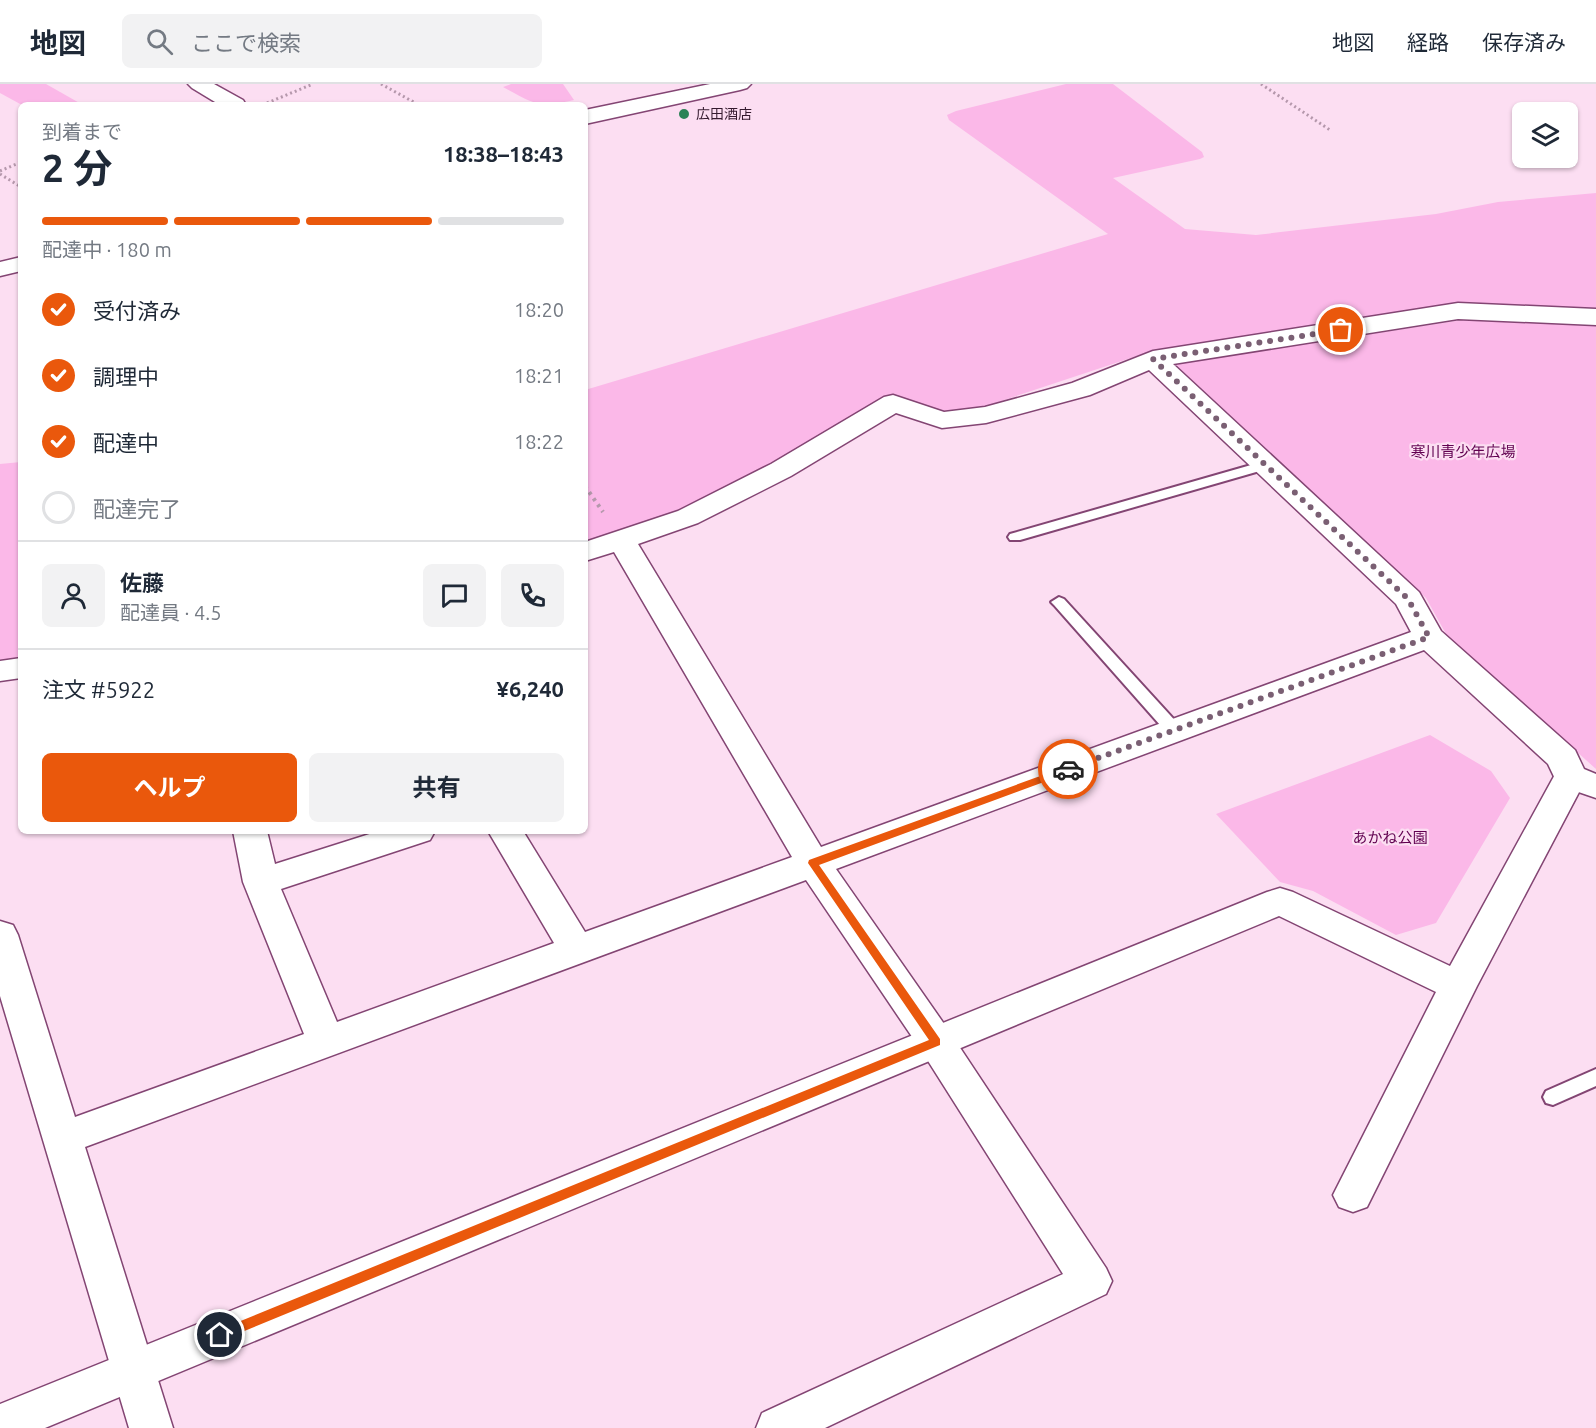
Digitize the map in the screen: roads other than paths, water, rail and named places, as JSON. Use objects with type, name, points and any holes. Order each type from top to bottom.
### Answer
[{"type":"street","points":[[199,84],[230,102]]},
{"type":"street","points":[[588,116],[740,84]]},
{"type":"street","points":[[0,269],[18,265]]},
{"type":"street","points":[[588,551],[688,517],[771,476],[893,403],[942,420],[986,415],[1081,389],[1153,359],[1458,311],[1596,317]]},
{"type":"street","points":[[1153,359],[1408,599],[1429,637],[1563,758],[1583,782],[1458,986],[1353,1195]]},
{"type":"street","points":[[621,540],[813,863],[936,1042],[1091,1281],[778,1428]]},
{"type":"street","points":[[62,1139],[1429,637]]},
{"type":"street","points":[[0,671],[18,668]]},
{"type":"street","points":[[251,834],[261,882],[326,1042]]},
{"type":"street","points":[[261,882],[409,834]]},
{"type":"street","points":[[507,834],[577,950]]},
{"type":"street","points":[[0,1425],[1280,901],[1458,986]]},
{"type":"street","points":[[0,935],[151,1428]]},
{"type":"lane","points":[[1015,537],[1265,465]]},
{"type":"lane","points":[[1059,602],[1174,730]]},
{"type":"lane","points":[[1553,1097],[1596,1077]]},
{"type":"place","name":"広田酒店","points":[[684,114]]},
{"type":"park label","name":"寒川青少年広場","points":[[1463,452]]},
{"type":"park label","name":"あかね公園","points":[[1390,838]]}]
